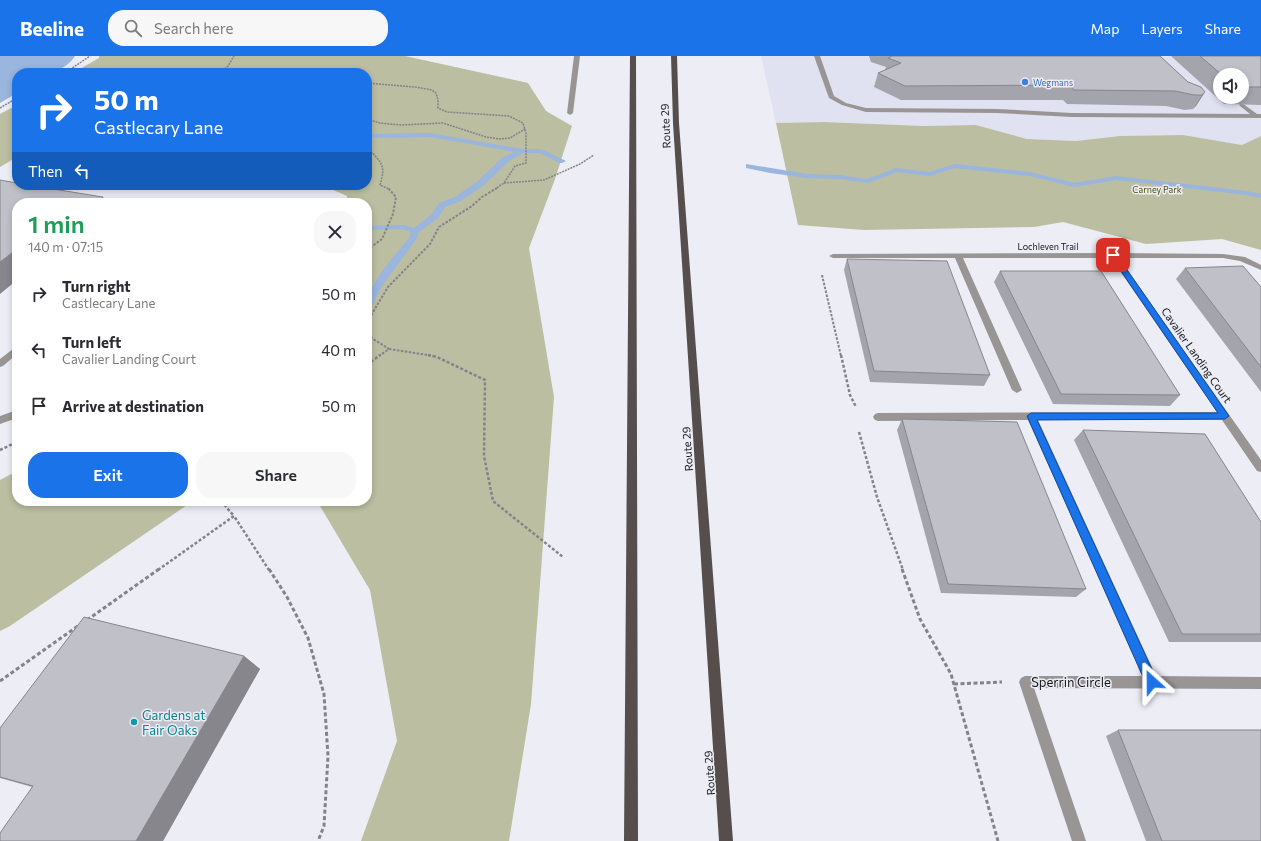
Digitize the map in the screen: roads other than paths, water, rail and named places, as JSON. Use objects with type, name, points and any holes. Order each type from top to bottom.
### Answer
[{"type":"main road","points":[[632,841],[633,56]]},
{"type":"main road","name":"Route 29","points":[[674,56],[676,123],[726,841]]},
{"type":"street","points":[[570,114],[577,56]]},
{"type":"street","points":[[818,56],[831,97],[844,104],[866,110],[997,111],[1072,115],[1258,116]]},
{"type":"street","points":[[1242,104],[1258,116]]},
{"type":"street","name":"Cavalier Landing Court","points":[[1113,255],[1261,468]]},
{"type":"street","name":"Lochleven Trail","points":[[833,256],[1223,256],[1242,259],[1261,268]]},
{"type":"street","points":[[958,256],[1016,390]]},
{"type":"street","points":[[0,364],[12,353]]},
{"type":"street","points":[[0,420],[12,416]]},
{"type":"street","points":[[1031,416],[1152,682]]},
{"type":"street","points":[[878,417],[1225,416]]},
{"type":"street","name":"Sperrin Circle","points":[[1080,841],[1025,682],[1261,683]]},
{"type":"water","points":[[0,56],[75,56],[70,62],[61,68],[12,68],[12,96],[0,103]]},
{"type":"waterway","points":[[372,136],[430,135],[522,151]]},
{"type":"waterway","points":[[415,231],[435,216],[442,205],[458,199],[481,183],[506,159],[522,151]]},
{"type":"waterway","points":[[522,151],[541,151],[562,161]]},
{"type":"waterway","points":[[749,166],[770,171],[807,176],[840,177],[868,181],[896,170],[929,174],[955,166],[1030,174],[1074,185],[1116,178],[1247,193],[1261,196]]},
{"type":"waterway","points":[[372,228],[403,227],[415,231]]},
{"type":"waterway","points":[[372,298],[378,285],[413,238],[415,231]]},
{"type":"place","name":"Wegmans","points":[[1025,82]]},
{"type":"place","name":"Gardens at Fair Oaks","points":[[134,722]]},
{"type":"park label","name":"Carney Park","points":[[1157,189]]}]
